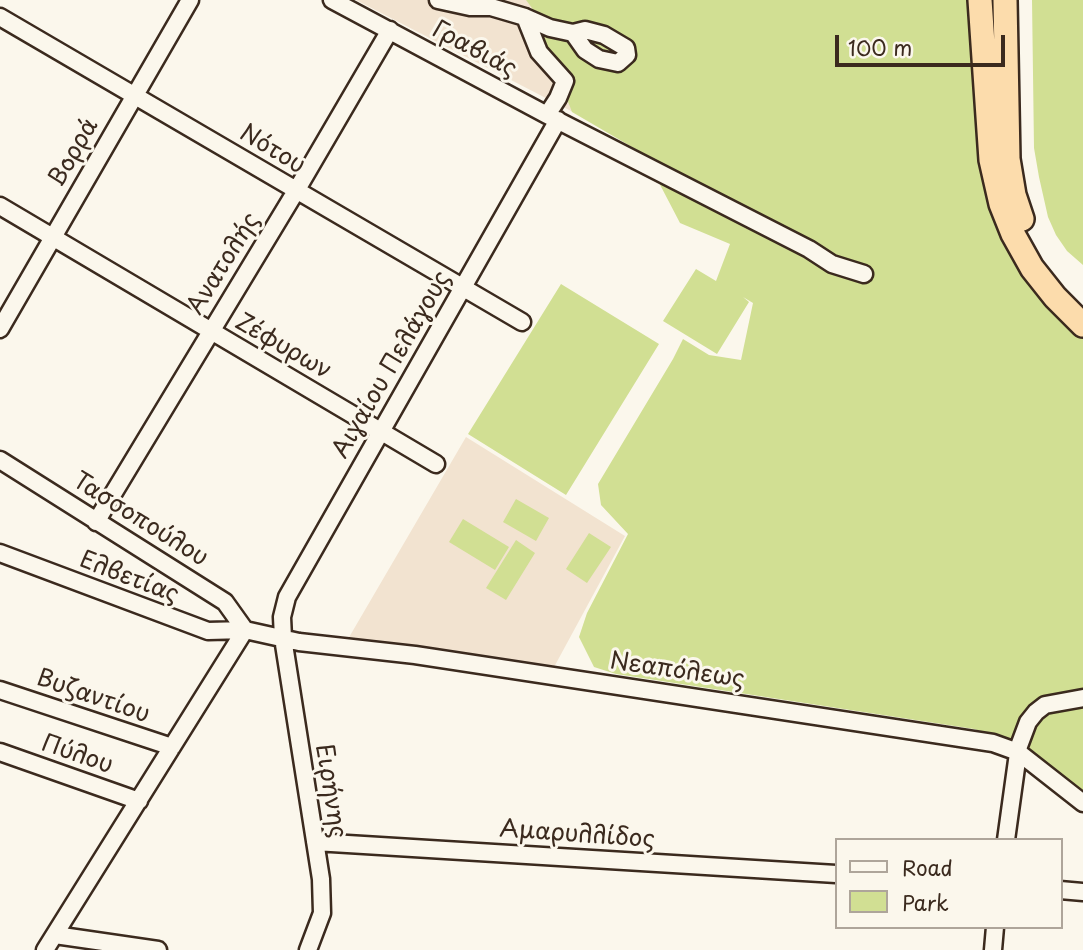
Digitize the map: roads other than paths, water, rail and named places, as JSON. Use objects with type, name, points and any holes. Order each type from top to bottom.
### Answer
[{"type":"highway","points":[[980,0],[990,160],[1000,204],[1032,268],[1055,297],[1083,325]]},
{"type":"highway","points":[[1005,0],[1007,148],[1014,195],[1039,252],[1062,282],[1083,303]]},
{"type":"street","name":"Βορρά","points":[[0,329],[190,0]]},
{"type":"street","name":"Γραβιάς","points":[[332,0],[553,118],[809,249],[832,264],[864,274]]},
{"type":"street","points":[[438,0],[470,7],[491,7],[550,28],[573,33]]},
{"type":"street","name":"Νότου","points":[[0,17],[522,322]]},
{"type":"street","name":"Αιγαίου Πελάγους","points":[[283,638],[282,617],[287,597],[463,288],[553,118],[565,81],[539,52],[524,17]]},
{"type":"street","name":"Ανατολής","points":[[96,522],[390,30]]},
{"type":"street","name":"Ζέφυρων","points":[[0,206],[436,464]]},
{"type":"street","name":"Τασσοπούλου","points":[[0,460],[225,602],[245,630]]},
{"type":"street","name":"Ελβετίας","points":[[0,553],[208,631],[245,630]]},
{"type":"street","points":[[45,950],[245,630]]},
{"type":"street","name":"Νεαπόλεως","points":[[245,630],[283,638],[415,655],[993,743],[1018,752],[1083,803]]},
{"type":"street","name":"Ειρήνης","points":[[283,638],[321,879],[322,913],[308,950]]},
{"type":"street","name":"Βυζαντίου","points":[[0,690],[172,747]]},
{"type":"street","points":[[1006,838],[1018,752],[1031,716],[1040,708],[1083,698]]},
{"type":"street","name":"Πύλου","points":[[0,752],[139,801]]},
{"type":"street","name":"Αμαρυλλίδος","points":[[315,842],[834,874]]},
{"type":"street","points":[[1062,890],[1083,892]]},
{"type":"street","points":[[993,950],[995,929]]},
{"type":"street","points":[[55,934],[158,950]]}]
